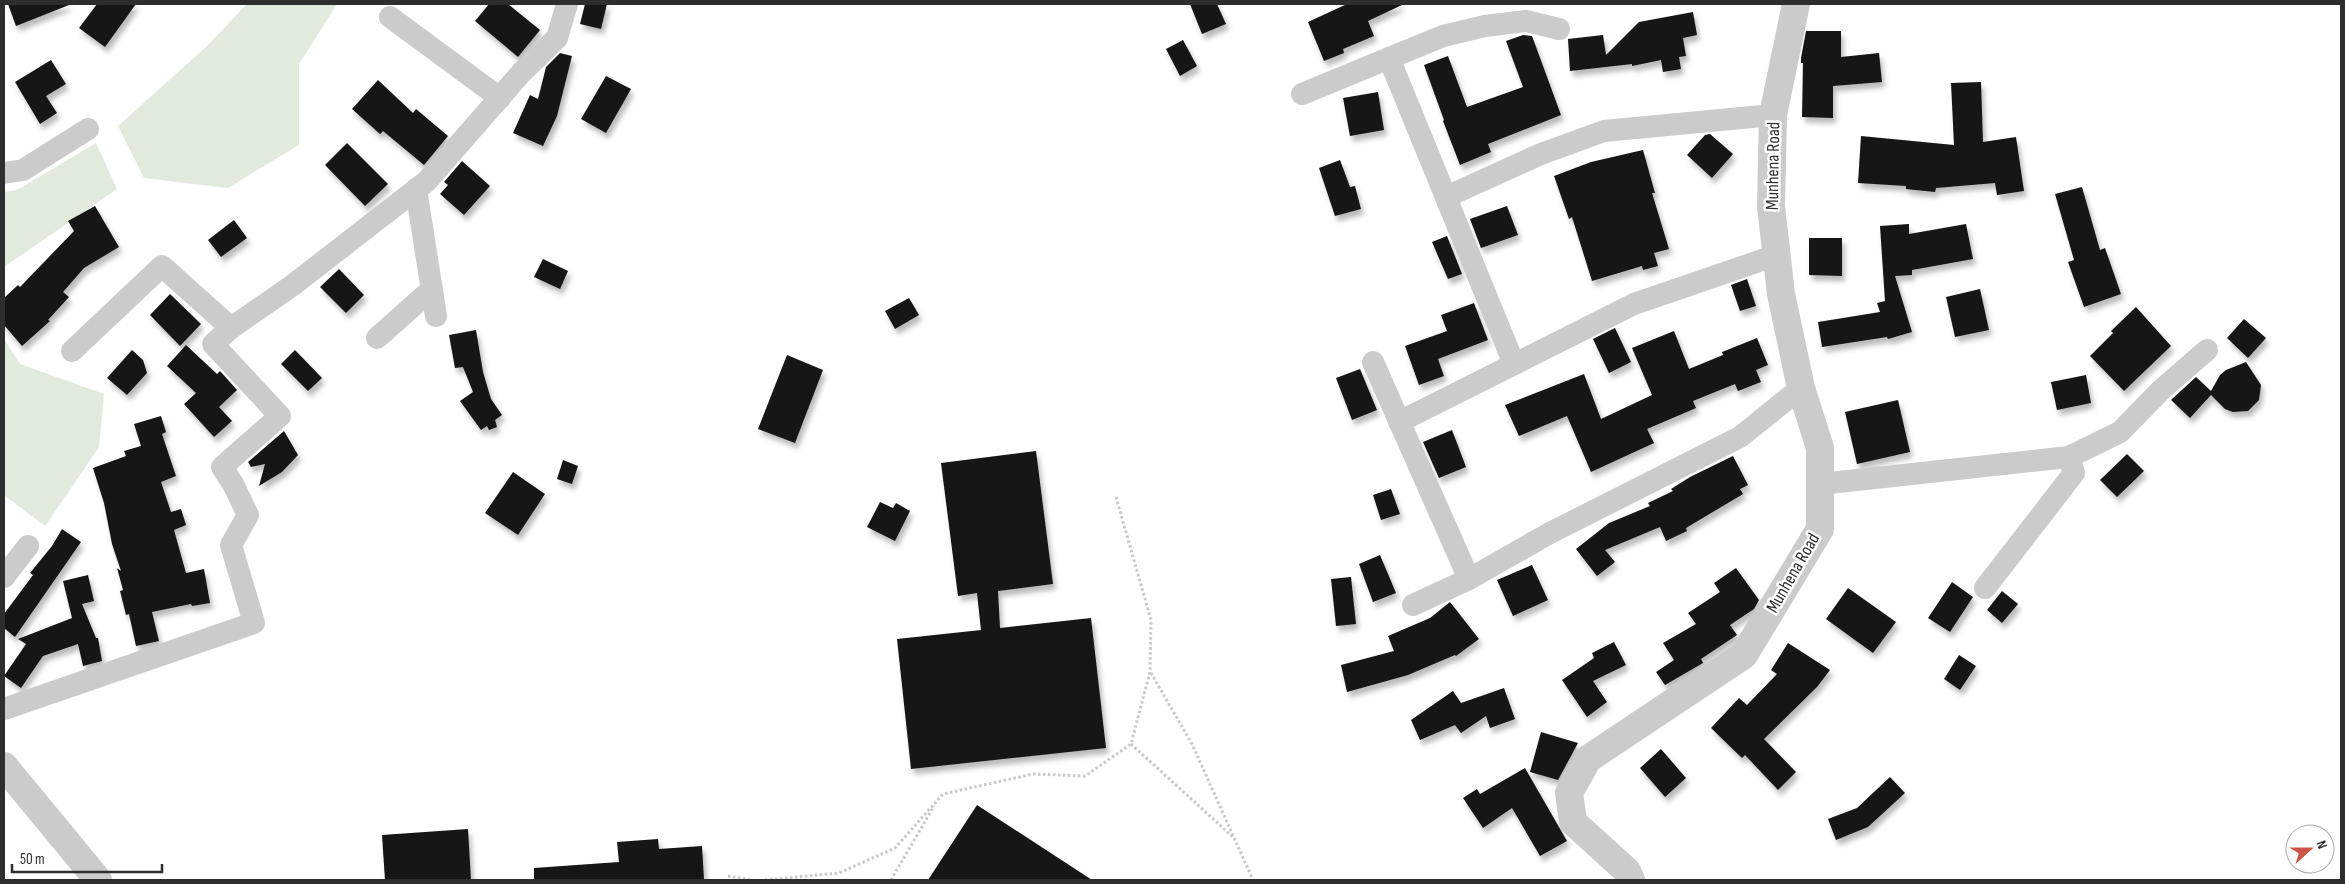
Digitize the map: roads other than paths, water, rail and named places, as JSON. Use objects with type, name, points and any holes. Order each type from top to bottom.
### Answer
[{"type":"street","points":[[4,709],[254,622],[231,545],[248,515],[233,484],[222,467],[280,416],[213,344],[232,328],[293,285],[427,181],[500,98],[557,38],[567,4]]},
{"type":"street","name":"Munhena Road","points":[[1631,880],[1627,871],[1573,822],[1569,793],[1588,759],[1744,655],[1820,529],[1820,448],[1801,388],[1781,294],[1771,206],[1773,114],[1796,4]]},
{"type":"street","points":[[390,16],[500,98]]},
{"type":"street","points":[[1302,94],[1443,36],[1485,26],[1526,21],[1559,29]]},
{"type":"street","points":[[1389,58],[1514,364]]},
{"type":"street","points":[[1446,197],[1541,154],[1604,131],[1773,114]]},
{"type":"street","points":[[4,173],[23,170],[88,129]]},
{"type":"street","points":[[416,189],[436,316]]},
{"type":"street","points":[[1399,422],[1634,304],[1777,256]]},
{"type":"street","points":[[72,350],[162,266],[232,328]]},
{"type":"street","points":[[377,338],[432,289]]},
{"type":"street","points":[[1820,484],[2069,457],[2120,432],[2161,390],[2207,350]]},
{"type":"street","points":[[1373,362],[1469,579]]},
{"type":"street","points":[[1413,605],[1469,579],[1550,533],[1740,437],[1801,388]]},
{"type":"street","points":[[1985,588],[2074,473],[2069,457]]},
{"type":"street","points":[[4,577],[28,546]]},
{"type":"street","points":[[4,766],[98,880]]}]
